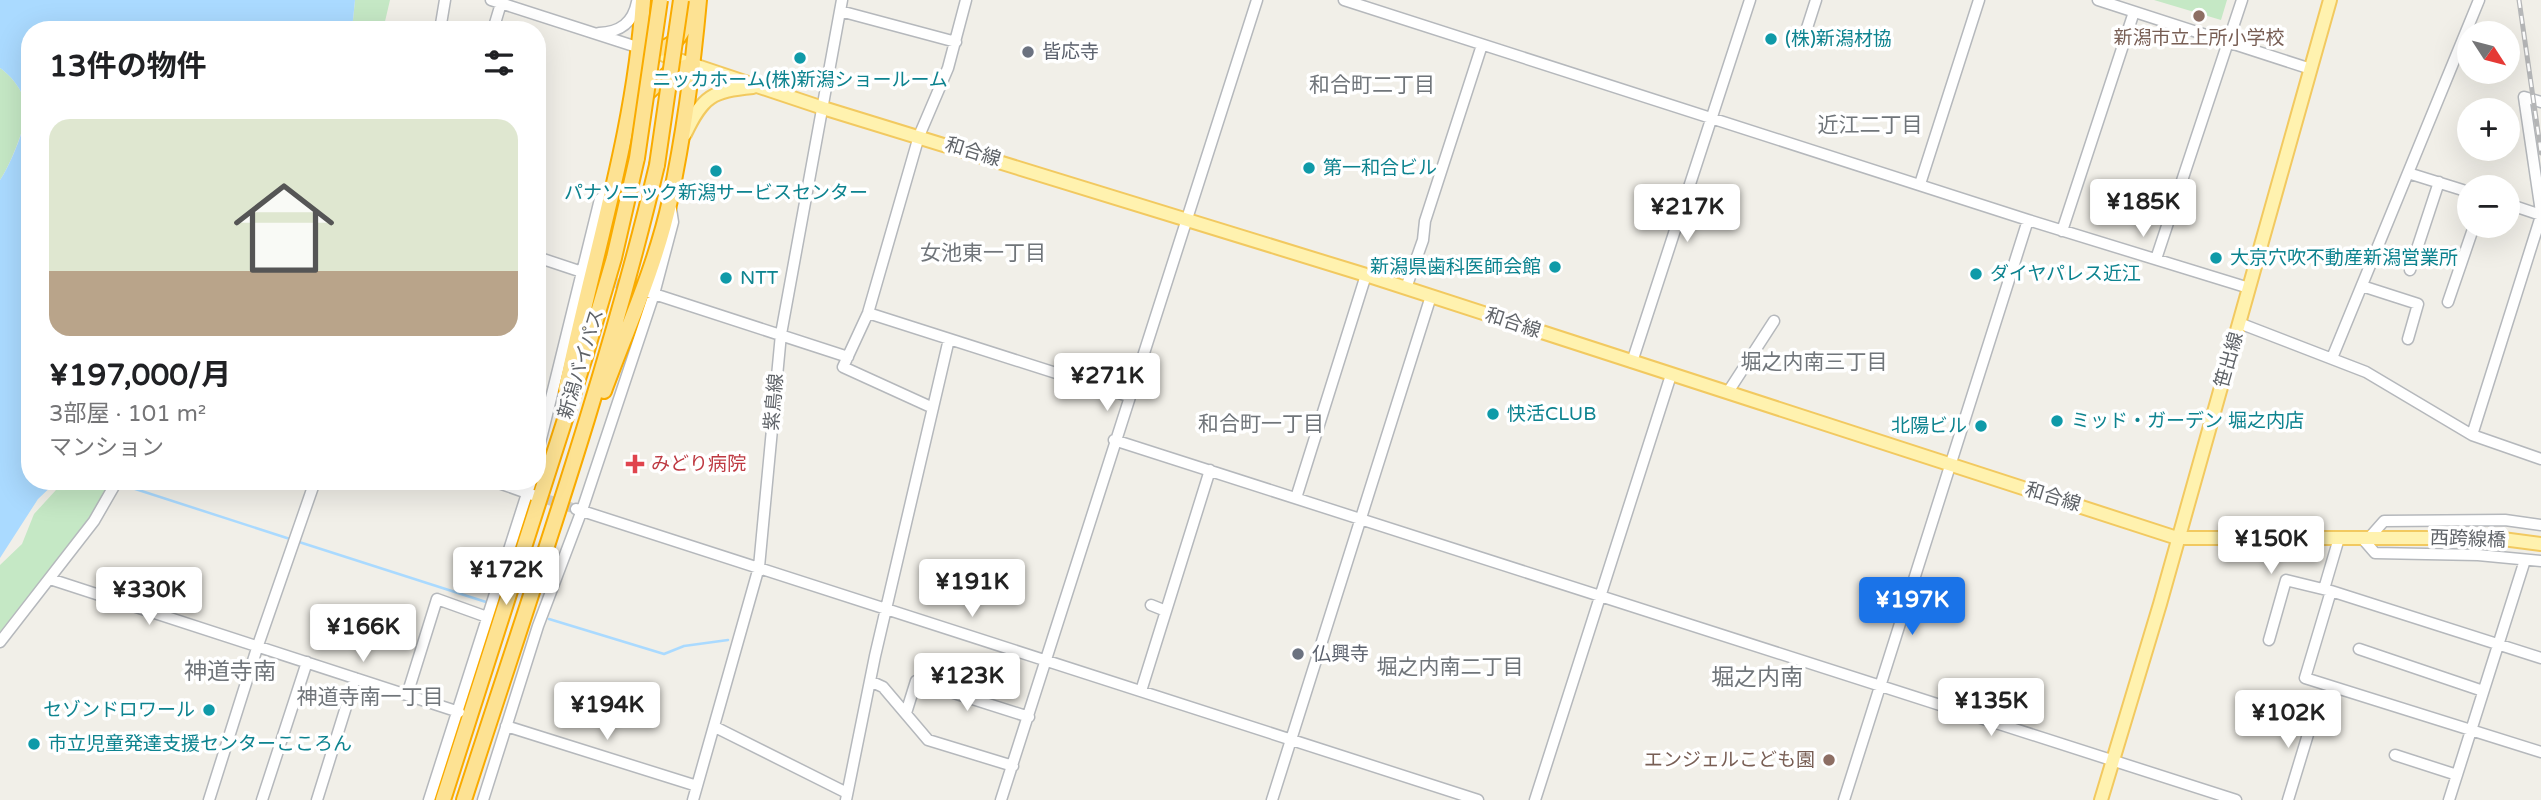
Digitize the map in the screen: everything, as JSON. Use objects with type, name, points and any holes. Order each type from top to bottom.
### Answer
[{"type":"highway","points":[[546,449],[613,188],[640,48],[643,0]]},
{"type":"highway","name":"新潟バイパス","points":[[546,451],[610,270],[638,158],[660,0]]},
{"type":"highway","name":"新潟バイパス","points":[[464,800],[633,265],[657,165],[681,0]]},
{"type":"highway","points":[[640,48],[659,50],[673,46],[683,32],[697,0]]},
{"type":"highway","points":[[541,558],[640,296],[670,202],[693,65],[697,0]]},
{"type":"highway","points":[[624,129],[642,98],[657,82],[677,68],[693,65]]},
{"type":"highway","name":"新潟バイパス","points":[[443,800],[534,490]]},
{"type":"main road","name":"笹出線","points":[[2101,800],[2330,0]]},
{"type":"main road","name":"和合線","points":[[640,48],[823,108],[1366,275],[2177,538],[2395,538]]},
{"type":"main road","points":[[676,163],[693,117],[709,96],[729,90],[760,87]]},
{"type":"main road","name":"西跨線橋","points":[[2395,538],[2496,538],[2541,544]]},
{"type":"street","points":[[442,21],[445,0]]},
{"type":"street","points":[[595,33],[623,27],[635,13],[638,0]]},
{"type":"street","points":[[933,408],[843,368],[868,313],[919,136],[956,42],[965,0]]},
{"type":"street","points":[[1001,800],[1048,660],[1128,396],[1257,0]]},
{"type":"street","points":[[1344,0],[2028,220],[2249,288]]},
{"type":"street","points":[[1632,362],[1750,0]]},
{"type":"street","points":[[1807,28],[1816,0]]},
{"type":"street","points":[[1920,184],[1979,0]]},
{"type":"street","points":[[2098,0],[2311,69]]},
{"type":"street","points":[[2156,260],[2242,0]]},
{"type":"street","points":[[2332,358],[2479,0]]},
{"type":"street","points":[[495,21],[498,1],[640,48]]},
{"type":"street","points":[[841,5],[956,42]]},
{"type":"street","name":"紫鳥線","points":[[693,800],[759,567],[781,334],[841,5]]},
{"type":"street","points":[[2062,230],[2134,12]]},
{"type":"street","points":[[1406,288],[1482,45]]},
{"type":"street","points":[[2472,435],[2541,214],[2524,97],[2541,102]]},
{"type":"street","points":[[2408,173],[2457,189]]},
{"type":"street","points":[[2410,270],[2438,183]]},
{"type":"street","points":[[546,448],[586,274],[600,199],[613,188]]},
{"type":"street","points":[[483,800],[538,626],[651,293],[673,222],[670,202]]},
{"type":"street","points":[[2520,208],[2541,214]]},
{"type":"street","points":[[1844,800],[2028,220]]},
{"type":"street","points":[[2448,302],[2469,238]]},
{"type":"street","points":[[546,260],[586,274]]},
{"type":"street","points":[[1296,498],[1366,275]]},
{"type":"street","points":[[2362,286],[2418,304],[2408,339]]},
{"type":"street","points":[[651,293],[848,357]]},
{"type":"street","points":[[1272,800],[1431,296]]},
{"type":"street","points":[[868,313],[1128,396]]},
{"type":"street","points":[[1728,392],[1774,321]]},
{"type":"street","points":[[2239,323],[2366,372],[2472,435],[2541,459]]},
{"type":"street","points":[[715,727],[847,796],[886,607],[949,339]]},
{"type":"street","points":[[1535,800],[1671,375]]},
{"type":"street","points":[[1114,440],[2236,800]]},
{"type":"street","points":[[1141,691],[1210,470]]},
{"type":"street","points":[[0,642],[94,521],[112,490]]},
{"type":"street","points":[[209,800],[258,645],[312,490]]},
{"type":"street","points":[[519,490],[531,494]]},
{"type":"street","points":[[429,800],[487,617],[531,490]]},
{"type":"street","points":[[579,509],[1478,800]]},
{"type":"street","points":[[2541,525],[2505,520],[2384,521],[2366,538],[2375,553],[2478,555],[2541,561]]},
{"type":"street","points":[[2339,538],[2305,678],[2541,752]]},
{"type":"street","points":[[2449,800],[2525,560]]},
{"type":"street","points":[[50,579],[458,712]]},
{"type":"street","points":[[2269,640],[2286,580],[2327,590],[2541,658]]},
{"type":"street","points":[[407,695],[437,599],[487,617]]},
{"type":"street","points":[[1151,606],[1166,611]]},
{"type":"street","points":[[2359,649],[2483,691]]},
{"type":"street","points":[[262,800],[307,662]]},
{"type":"street","points":[[317,800],[355,678]]},
{"type":"street","points":[[870,681],[883,687],[928,740],[1013,766]]},
{"type":"street","points":[[906,713],[916,681],[1029,717]]},
{"type":"street","points":[[2288,800],[2316,708]]},
{"type":"street","points":[[506,726],[697,786]]},
{"type":"street","points":[[2395,755],[2457,775]]},
{"type":"green space","points":[[355,0],[390,0],[385,21],[353,21]]},
{"type":"green space","points":[[2154,0],[2227,0],[2221,20]]},
{"type":"green space","points":[[0,68],[21,93],[21,132],[0,180]]},
{"type":"green space","points":[[56,490],[107,490],[95,512],[0,632],[0,565],[22,544],[34,514]]},
{"type":"water","points":[[0,0],[355,0],[353,21],[21,21],[21,93],[0,68]]},
{"type":"water","points":[[21,133],[21,490],[48,490],[38,499],[0,558],[0,180]]},
{"type":"waterway","points":[[138,490],[290,539]]},
{"type":"waterway","points":[[296,541],[486,602]]},
{"type":"waterway","points":[[549,619],[664,654],[684,646],[728,640]]},
{"type":"tunnel","points":[[602,279],[648,292]]},
{"type":"tunnel","points":[[534,495],[576,509]]},
{"type":"railway","points":[[2519,0],[2541,153]]},
{"type":"place","name":"新潟市立上所小学校","points":[[2199,16]]},
{"type":"place","name":"(株)新潟材協","points":[[1771,39]]},
{"type":"place","name":"皆応寺","points":[[1028,52]]},
{"type":"place","name":"ニッカホーム(株)新潟ショールーム","points":[[800,58]]},
{"type":"place","name":"第一和合ビル","points":[[1309,168]]},
{"type":"place","name":"パナソニック新潟サービスセンター","points":[[716,171]]},
{"type":"place","name":"大京穴吹不動産新潟営業所","points":[[2216,258]]},
{"type":"place","name":"新潟県歯科医師会館","points":[[1555,267]]},
{"type":"place","name":"ダイヤパレス近江","points":[[1976,274]]},
{"type":"place","name":"NTT","points":[[726,278]]},
{"type":"place","name":"快活CLUB","points":[[1493,414]]},
{"type":"place","name":"ミッド・ガーデン 堀之内店","points":[[2057,421]]},
{"type":"place","name":"北陽ビル","points":[[1981,426]]},
{"type":"place","name":"みどり病院","points":[[635,464]]},
{"type":"place","name":"仏興寺","points":[[1298,654]]},
{"type":"place","name":"セゾンドロワール","points":[[209,710]]},
{"type":"place","name":"市立児童発達支援センターこころん","points":[[34,744]]},
{"type":"place","name":"エンジェルこども園","points":[[1829,760]]},
{"type":"district","name":"和合町二丁目","points":[[1372,85]]},
{"type":"district","name":"近江二丁目","points":[[1870,125]]},
{"type":"district","name":"女池東一丁目","points":[[983,253]]},
{"type":"district","name":"堀之内南三丁目","points":[[1814,362]]},
{"type":"district","name":"和合町一丁目","points":[[1261,424]]},
{"type":"district","name":"堀之内南二丁目","points":[[1450,667]]},
{"type":"district","name":"神道寺南","points":[[230,672]]},
{"type":"district","name":"堀之内南","points":[[1757,678]]},
{"type":"district","name":"神道寺南一丁目","points":[[370,697]]}]
